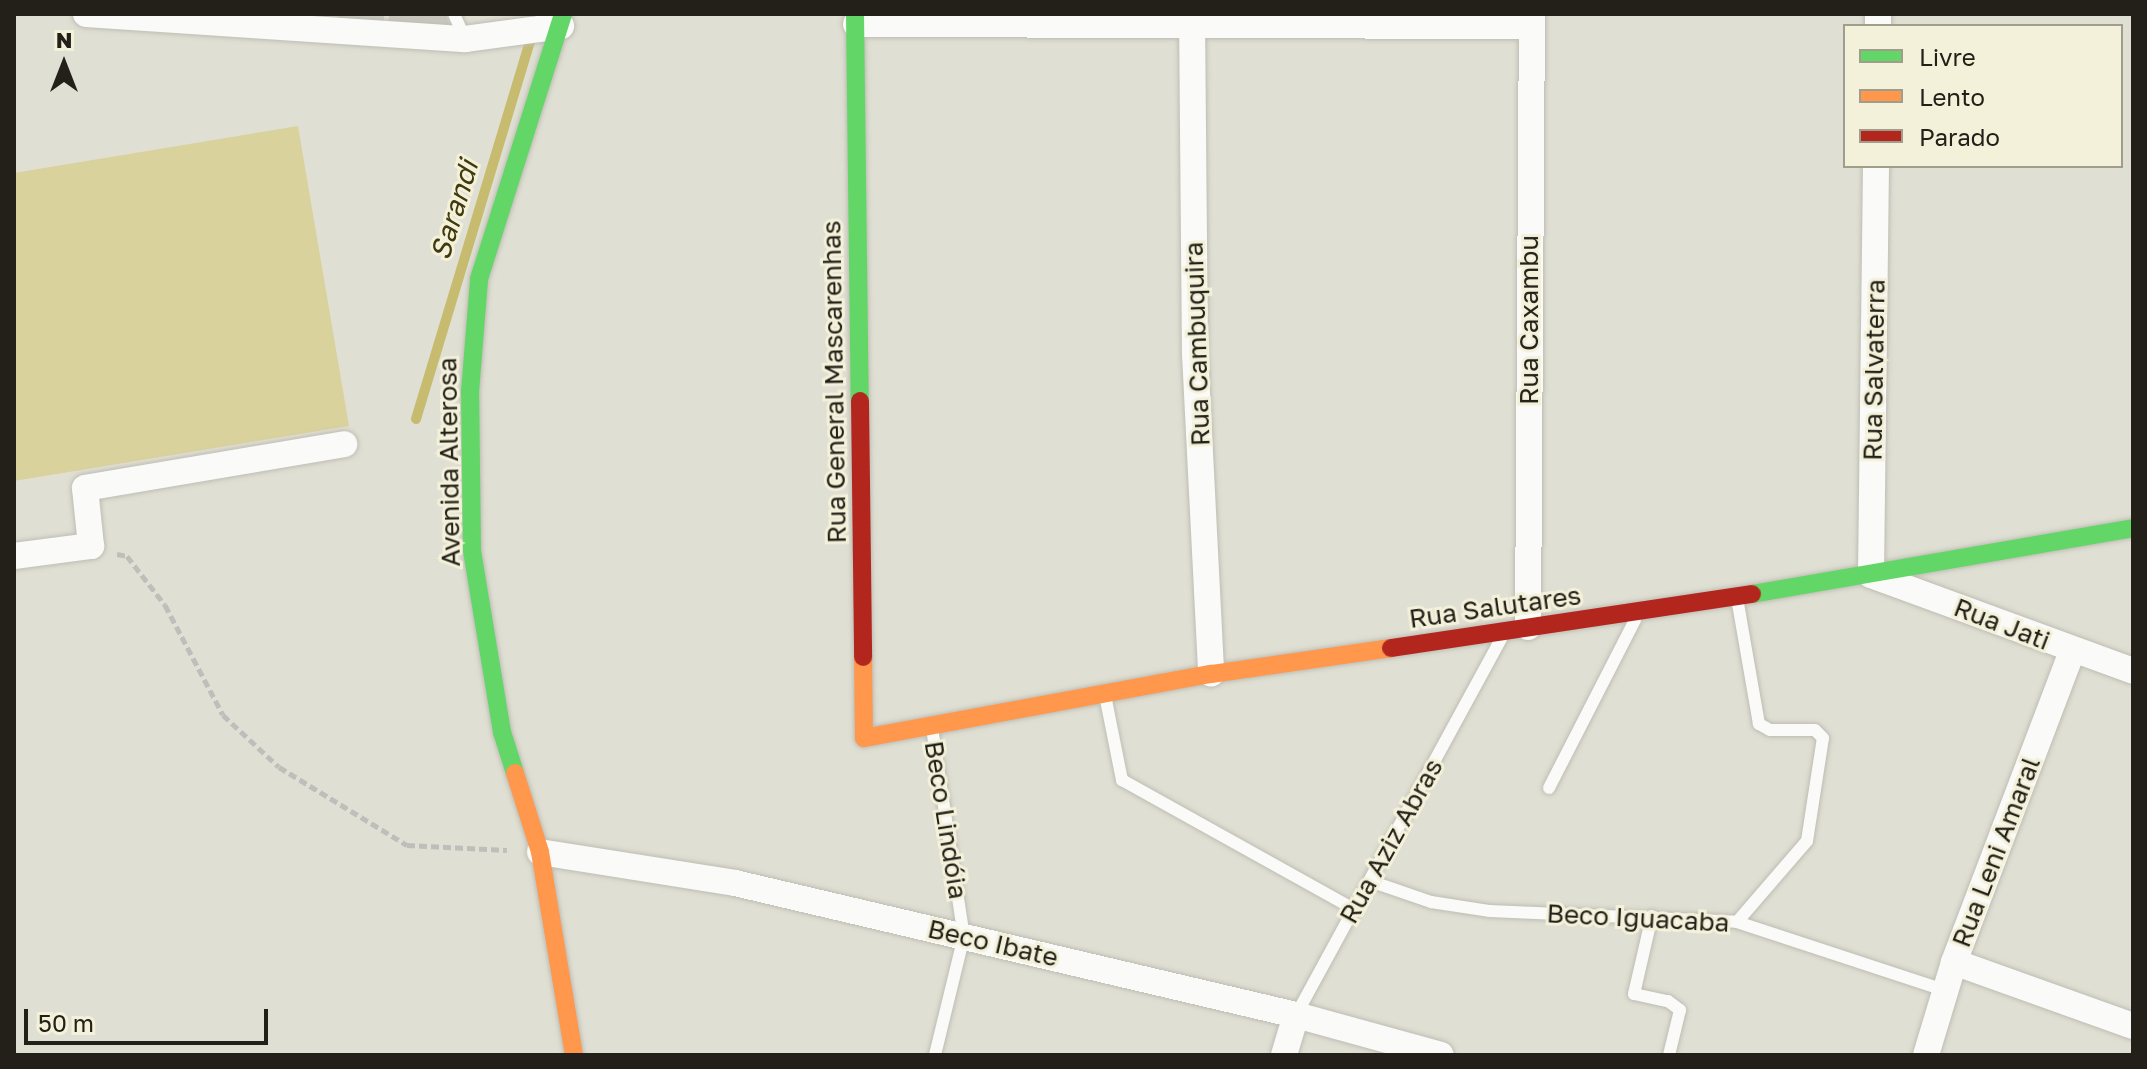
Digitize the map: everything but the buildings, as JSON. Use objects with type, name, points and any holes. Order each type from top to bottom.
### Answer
[{"type":"street","points":[[86,14],[465,39],[562,20]]},
{"type":"street","points":[[856,19],[1532,20]]},
{"type":"street","name":"Rua General Mascarenhas","points":[[856,19],[864,738]]},
{"type":"street","name":"Rua Cambuquira","points":[[1192,19],[1195,354],[1211,674]]},
{"type":"street","name":"Avenida Alterosa","points":[[562,20],[479,279],[470,392],[472,550],[502,732],[540,852],[574,1055]]},
{"type":"street","name":"Rua Caxambu","points":[[1516,629],[1532,20]]},
{"type":"street","name":"Rua Salvaterra","points":[[1871,575],[1876,168]]},
{"type":"street","points":[[14,556],[91,546],[85,488],[344,444]]},
{"type":"street","name":"Rua Salutares","points":[[864,738],[1211,674],[1737,598],[2133,528]]},
{"type":"street","name":"Rua Jati","points":[[1871,575],[2133,671]]},
{"type":"street","name":"Rua Leni Amaral","points":[[1926,1055],[1954,962],[2072,651]]},
{"type":"street","name":"Beco Ibate","points":[[540,852],[735,883],[1296,1015],[1441,1055]]},
{"type":"street","points":[[1954,962],[2133,1026]]},
{"type":"street","name":"Rua Aziz Abras","points":[[1284,1055],[1296,1015]]},
{"type":"lane","points":[[454,14],[465,39]]},
{"type":"lane","points":[[1737,598],[1759,724],[1770,730],[1815,730],[1823,738],[1807,841],[1737,922]]},
{"type":"lane","points":[[1549,788],[1639,613]]},
{"type":"lane","name":"Rua Aziz Abras","points":[[1296,1015],[1516,629]]},
{"type":"lane","points":[[1105,693],[1122,780],[1354,909]]},
{"type":"lane","name":"Beco Lindóia","points":[[931,726],[964,936],[935,1055]]},
{"type":"lane","name":"Beco Iguacaba","points":[[1370,881],[1431,902],[1490,911],[1737,922],[1947,991]]},
{"type":"lane","points":[[1652,916],[1634,994],[1668,1001],[1680,1010],[1680,1028],[1669,1055]]},
{"type":"path","points":[[91,546],[127,556],[165,605],[223,715],[279,767],[407,845],[540,852]]},
{"type":"shaded area","points":[[298,126],[349,426],[14,481],[14,173]]},
{"type":"waterway","name":"Sarandi","points":[[416,419],[538,14]]},
{"type":"traffic: fast","points":[[515,773],[502,732],[472,550],[470,392],[479,279],[563,14]]},
{"type":"traffic: fast","points":[[855,14],[860,401]]},
{"type":"traffic: fast","points":[[1752,594],[2133,528]]},
{"type":"traffic: slow","points":[[863,657],[864,738],[1211,674],[1391,648]]},
{"type":"traffic: slow","points":[[515,773],[540,852],[574,1055]]},
{"type":"traffic: jam","points":[[860,401],[863,657]]},
{"type":"traffic: jam","points":[[1391,648],[1752,594]]}]
